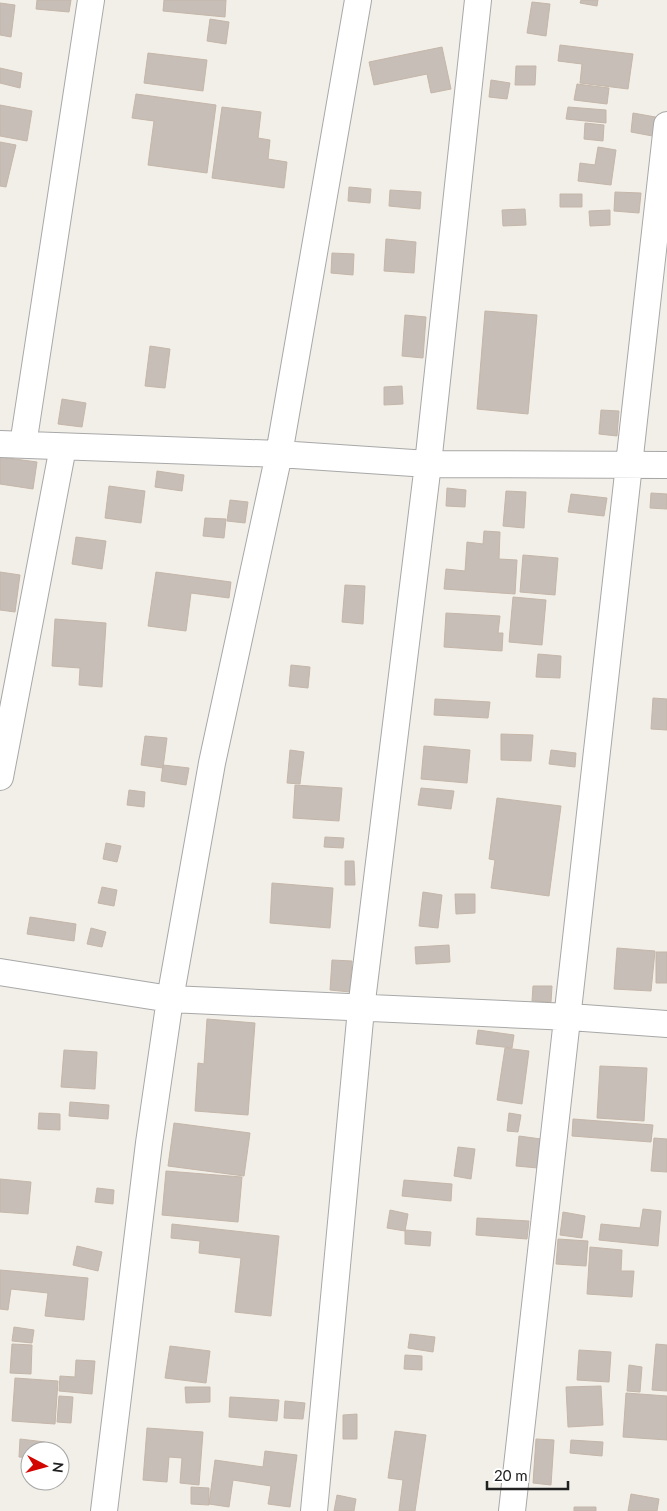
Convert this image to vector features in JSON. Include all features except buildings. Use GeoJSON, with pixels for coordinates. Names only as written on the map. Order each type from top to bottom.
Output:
{"type":"FeatureCollection","features":[{"type":"Feature","properties":{"kind":"street"},"geometry":{"type":"LineString","coordinates":[[91,0],[12,445],[279,454],[428,464],[667,466]]}},
{"type":"Feature","properties":{"kind":"street"},"geometry":{"type":"LineString","coordinates":[[104,1511],[149,1143],[170,999],[212,763],[279,454],[358,0]]}},
{"type":"Feature","properties":{"kind":"street"},"geometry":{"type":"LineString","coordinates":[[314,1511],[361,1009],[428,464],[478,0]]}},
{"type":"Feature","properties":{"kind":"street"},"geometry":{"type":"LineString","coordinates":[[512,1511],[632,465],[667,125]]}},
{"type":"Feature","properties":{"kind":"street"},"geometry":{"type":"LineString","coordinates":[[0,777],[63,447]]}},
{"type":"Feature","properties":{"kind":"street"},"geometry":{"type":"LineString","coordinates":[[0,972],[170,999],[570,1017],[667,1024]]}}]}
